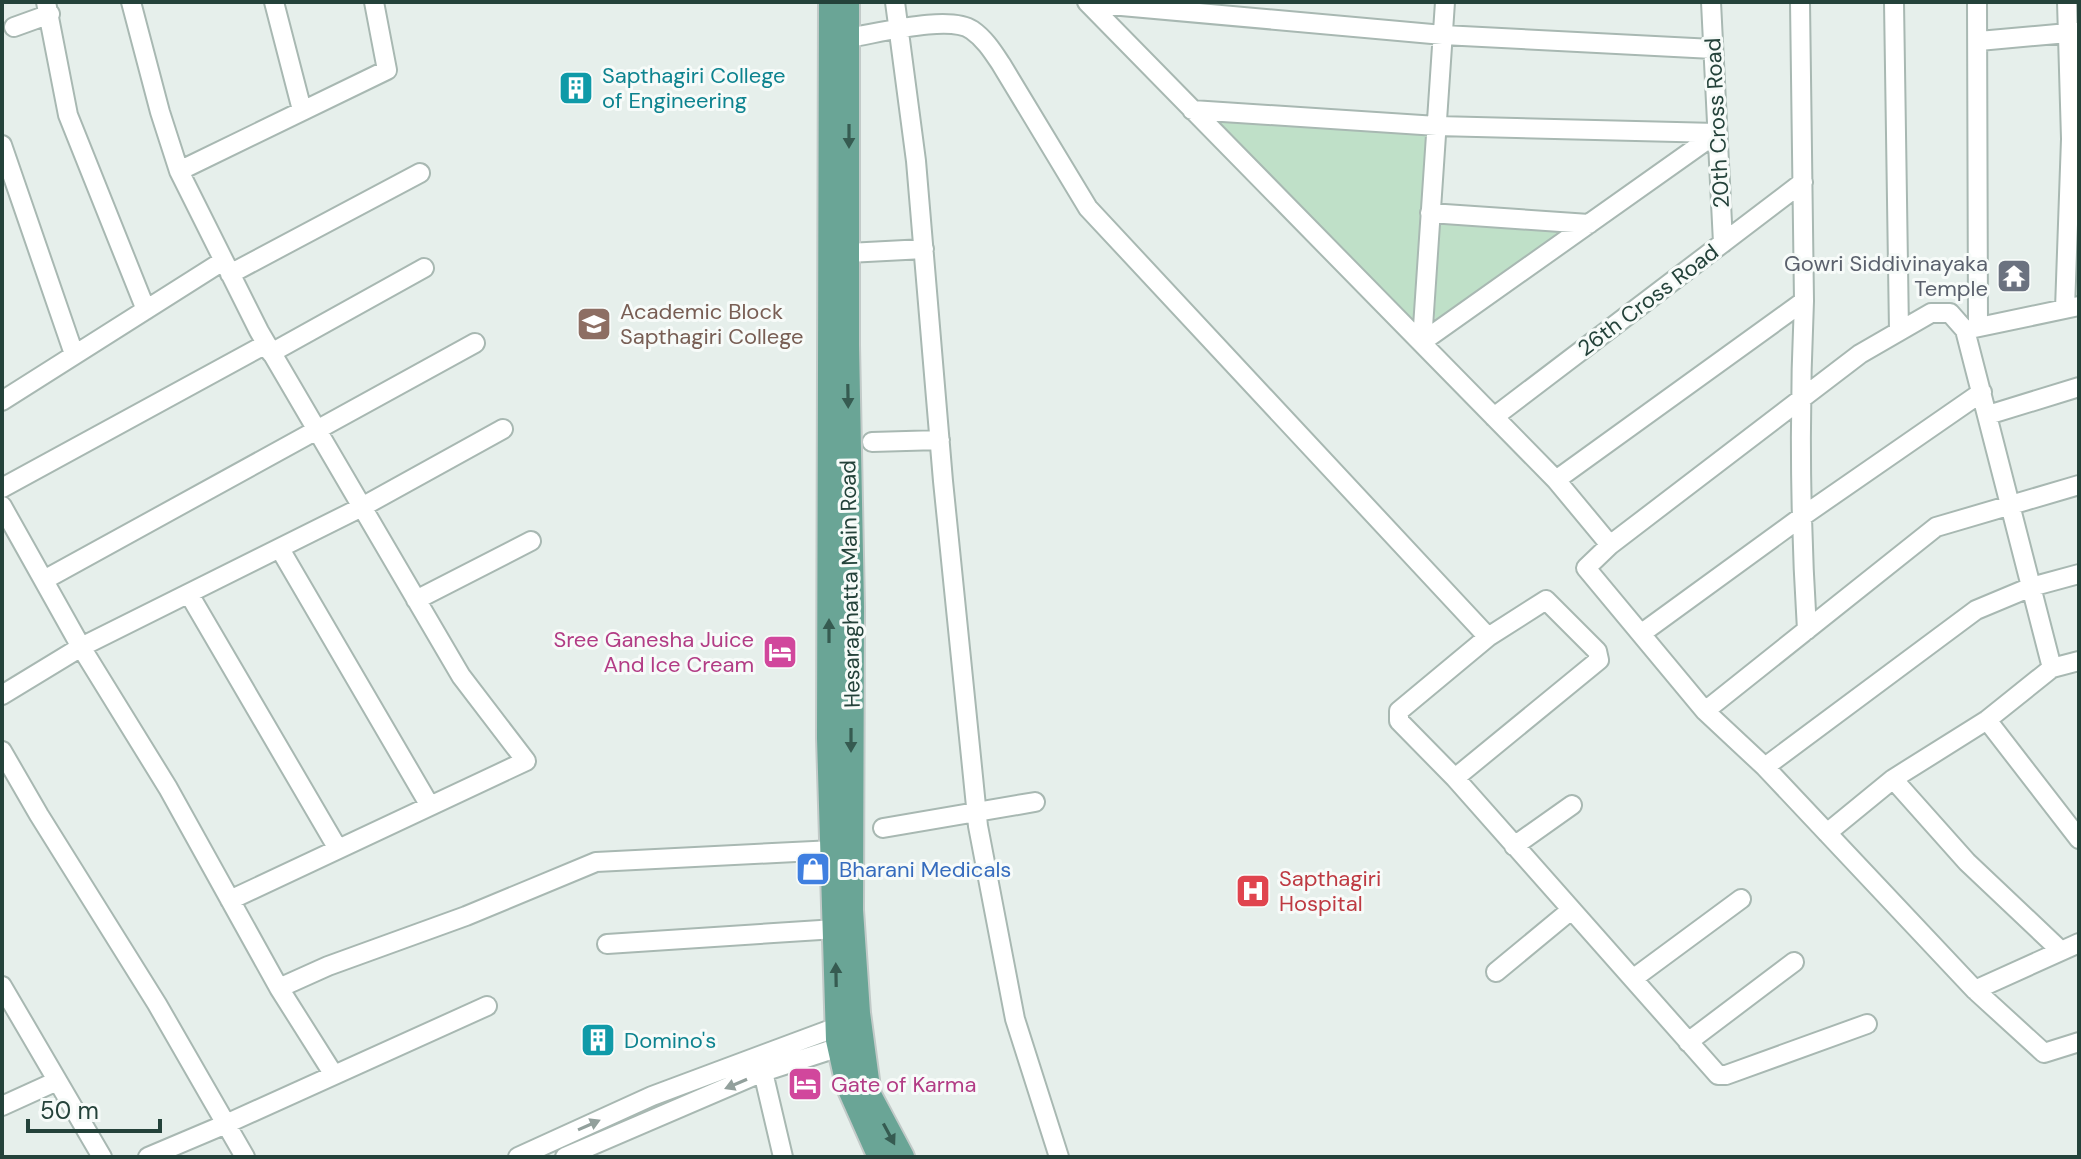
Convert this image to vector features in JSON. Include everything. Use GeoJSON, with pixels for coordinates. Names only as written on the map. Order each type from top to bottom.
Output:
{"type":"FeatureCollection","features":[{"type":"Feature","properties":{"kind":"main road","name":"Hesaraghatta Main Road"},"geometry":{"type":"LineString","coordinates":[[831,2],[829,722],[836,929],[850,1034],[869,1095],[902,1157]]}},
{"type":"Feature","properties":{"kind":"main road","name":"Hesaraghatta Main Road"},"geometry":{"type":"LineString","coordinates":[[847,2],[852,607],[848,1085],[880,1157]]}},
{"type":"Feature","properties":{"kind":"street"},"geometry":{"type":"LineString","coordinates":[[131,2],[179,171],[269,348],[461,676],[526,761],[230,900]]}},
{"type":"Feature","properties":{"kind":"street"},"geometry":{"type":"LineString","coordinates":[[274,2],[302,110]]}},
{"type":"Feature","properties":{"kind":"street"},"geometry":{"type":"LineString","coordinates":[[179,171],[387,70],[374,2]]}},
{"type":"Feature","properties":{"kind":"street"},"geometry":{"type":"LineString","coordinates":[[895,2],[916,161],[977,813],[1015,1019],[1059,1157]]}},
{"type":"Feature","properties":{"kind":"street"},"geometry":{"type":"LineString","coordinates":[[1087,2],[1443,35],[1713,49]]}},
{"type":"Feature","properties":{"kind":"street"},"geometry":{"type":"LineString","coordinates":[[1087,2],[1556,480],[1610,545]]}},
{"type":"Feature","properties":{"kind":"street"},"geometry":{"type":"LineString","coordinates":[[1422,342],[1445,2]]}},
{"type":"Feature","properties":{"kind":"street","name":"20th Cross Road"},"geometry":{"type":"LineString","coordinates":[[1711,2],[1723,243]]}},
{"type":"Feature","properties":{"kind":"street"},"geometry":{"type":"LineString","coordinates":[[1800,2],[1804,301],[1800,518],[1807,630]]}},
{"type":"Feature","properties":{"kind":"street"},"geometry":{"type":"LineString","coordinates":[[1894,2],[1899,331]]}},
{"type":"Feature","properties":{"kind":"street"},"geometry":{"type":"LineString","coordinates":[[1977,2],[1979,41],[1972,329],[1982,392],[2052,668]]}},
{"type":"Feature","properties":{"kind":"street"},"geometry":{"type":"LineString","coordinates":[[2067,2],[2074,32],[2072,308],[1972,329],[1950,313],[1931,313],[1860,354],[1610,545],[1586,568],[1705,711],[1765,767],[1975,990],[2044,1053],[2079,1042]]}},
{"type":"Feature","properties":{"kind":"street"},"geometry":{"type":"LineString","coordinates":[[14,27],[48,8],[68,115],[146,310]]}},
{"type":"Feature","properties":{"kind":"street"},"geometry":{"type":"LineString","coordinates":[[847,38],[948,23],[971,29],[985,41],[1088,208],[1488,637]]}},
{"type":"Feature","properties":{"kind":"street"},"geometry":{"type":"LineString","coordinates":[[1979,41],[2074,32]]}},
{"type":"Feature","properties":{"kind":"street"},"geometry":{"type":"LineString","coordinates":[[1192,110],[1437,126],[1717,133]]}},
{"type":"Feature","properties":{"kind":"street"},"geometry":{"type":"LineString","coordinates":[[1422,342],[1717,133]]}},
{"type":"Feature","properties":{"kind":"street"},"geometry":{"type":"LineString","coordinates":[[2,145],[74,354]]}},
{"type":"Feature","properties":{"kind":"street"},"geometry":{"type":"LineString","coordinates":[[2,401],[146,310],[420,173]]}},
{"type":"Feature","properties":{"kind":"street","name":"26th Cross Road"},"geometry":{"type":"LineString","coordinates":[[1494,417],[1803,182]]}},
{"type":"Feature","properties":{"kind":"street"},"geometry":{"type":"LineString","coordinates":[[1430,213],[1589,224]]}},
{"type":"Feature","properties":{"kind":"street"},"geometry":{"type":"LineString","coordinates":[[848,253],[924,249]]}},
{"type":"Feature","properties":{"kind":"street"},"geometry":{"type":"LineString","coordinates":[[2,488],[424,268]]}},
{"type":"Feature","properties":{"kind":"street"},"geometry":{"type":"LineString","coordinates":[[1556,480],[1804,301]]}},
{"type":"Feature","properties":{"kind":"street"},"geometry":{"type":"LineString","coordinates":[[44,580],[475,343]]}},
{"type":"Feature","properties":{"kind":"street"},"geometry":{"type":"LineString","coordinates":[[1988,415],[2079,387]]}},
{"type":"Feature","properties":{"kind":"street"},"geometry":{"type":"LineString","coordinates":[[1642,633],[1800,518],[1982,392]]}},
{"type":"Feature","properties":{"kind":"street"},"geometry":{"type":"LineString","coordinates":[[2,695],[81,647],[362,507],[503,429]]}},
{"type":"Feature","properties":{"kind":"street"},"geometry":{"type":"LineString","coordinates":[[872,442],[940,440]]}},
{"type":"Feature","properties":{"kind":"street"},"geometry":{"type":"LineString","coordinates":[[1705,711],[1936,527],[2079,485]]}},
{"type":"Feature","properties":{"kind":"street"},"geometry":{"type":"LineString","coordinates":[[2,506],[81,647],[168,788],[279,988],[334,1075]]}},
{"type":"Feature","properties":{"kind":"street"},"geometry":{"type":"LineString","coordinates":[[416,600],[531,541]]}},
{"type":"Feature","properties":{"kind":"street"},"geometry":{"type":"LineString","coordinates":[[280,549],[430,806]]}},
{"type":"Feature","properties":{"kind":"street"},"geometry":{"type":"LineString","coordinates":[[1765,767],[1976,610],[2031,587],[2079,574]]}},
{"type":"Feature","properties":{"kind":"street"},"geometry":{"type":"LineString","coordinates":[[189,594],[338,849]]}},
{"type":"Feature","properties":{"kind":"street"},"geometry":{"type":"LineString","coordinates":[[1455,778],[1599,660],[1597,651],[1546,600],[1488,637],[1397,715],[1399,721],[1455,778],[1714,1072],[1722,1075],[1867,1024]]}},
{"type":"Feature","properties":{"kind":"street"},"geometry":{"type":"LineString","coordinates":[[1827,833],[1893,779],[1987,720],[2052,668],[2079,661]]}},
{"type":"Feature","properties":{"kind":"street"},"geometry":{"type":"LineString","coordinates":[[1987,720],[2079,839]]}},
{"type":"Feature","properties":{"kind":"street"},"geometry":{"type":"LineString","coordinates":[[2,751],[157,1004],[245,1157]]}},
{"type":"Feature","properties":{"kind":"street"},"geometry":{"type":"LineString","coordinates":[[1893,779],[1967,862],[2060,950]]}},
{"type":"Feature","properties":{"kind":"street"},"geometry":{"type":"LineString","coordinates":[[883,828],[1035,802]]}},
{"type":"Feature","properties":{"kind":"street"},"geometry":{"type":"LineString","coordinates":[[1514,846],[1572,805]]}},
{"type":"Feature","properties":{"kind":"street"},"geometry":{"type":"LineString","coordinates":[[279,988],[596,862],[834,850]]}},
{"type":"Feature","properties":{"kind":"street"},"geometry":{"type":"LineString","coordinates":[[1634,978],[1741,899]]}},
{"type":"Feature","properties":{"kind":"street"},"geometry":{"type":"LineString","coordinates":[[1496,972],[1571,910]]}},
{"type":"Feature","properties":{"kind":"street"},"geometry":{"type":"LineString","coordinates":[[607,944],[836,929]]}},
{"type":"Feature","properties":{"kind":"street"},"geometry":{"type":"LineString","coordinates":[[1975,990],[2079,943]]}},
{"type":"Feature","properties":{"kind":"street"},"geometry":{"type":"LineString","coordinates":[[1688,1042],[1794,962]]}},
{"type":"Feature","properties":{"kind":"street"},"geometry":{"type":"LineString","coordinates":[[4,995],[102,1157]]}},
{"type":"Feature","properties":{"kind":"street"},"geometry":{"type":"LineString","coordinates":[[148,1157],[487,1006]]}},
{"type":"Feature","properties":{"kind":"street"},"geometry":{"type":"LineString","coordinates":[[565,1157],[850,1034]]}},
{"type":"Feature","properties":{"kind":"street"},"geometry":{"type":"LineString","coordinates":[[518,1157],[652,1096],[850,1034]]}},
{"type":"Feature","properties":{"kind":"street"},"geometry":{"type":"LineString","coordinates":[[763,1072],[783,1157]]}},
{"type":"Feature","properties":{"kind":"street"},"geometry":{"type":"LineString","coordinates":[[2,1106],[57,1081]]}},
{"type":"Feature","properties":{"kind":"green space"},"geometry":{"type":"Polygon","coordinates":[[[1215,118],[1430,135],[1414,323],[1215,118]]]}},
{"type":"Feature","properties":{"kind":"green space"},"geometry":{"type":"Polygon","coordinates":[[[1440,224],[1570,229],[1434,325],[1440,224]]]}},
{"type":"Feature","properties":{"kind":"place","name":"Sapthagiri College of Engineering"},"geometry":{"type":"Point","coordinates":[576,88]}},
{"type":"Feature","properties":{"kind":"place","name":"Gowri Siddivinayaka Temple"},"geometry":{"type":"Point","coordinates":[2014,276]}},
{"type":"Feature","properties":{"kind":"place","name":"Academic Block Sapthagiri College"},"geometry":{"type":"Point","coordinates":[594,324]}},
{"type":"Feature","properties":{"kind":"place","name":"Sree Ganesha Juice And Ice Cream"},"geometry":{"type":"Point","coordinates":[780,652]}},
{"type":"Feature","properties":{"kind":"place","name":"Bharani Medicals"},"geometry":{"type":"Point","coordinates":[813,869]}},
{"type":"Feature","properties":{"kind":"place","name":"Sapthagiri Hospital"},"geometry":{"type":"Point","coordinates":[1253,891]}},
{"type":"Feature","properties":{"kind":"place","name":"Domino's"},"geometry":{"type":"Point","coordinates":[598,1040]}},
{"type":"Feature","properties":{"kind":"place","name":"Gate of Karma"},"geometry":{"type":"Point","coordinates":[805,1084]}}]}
